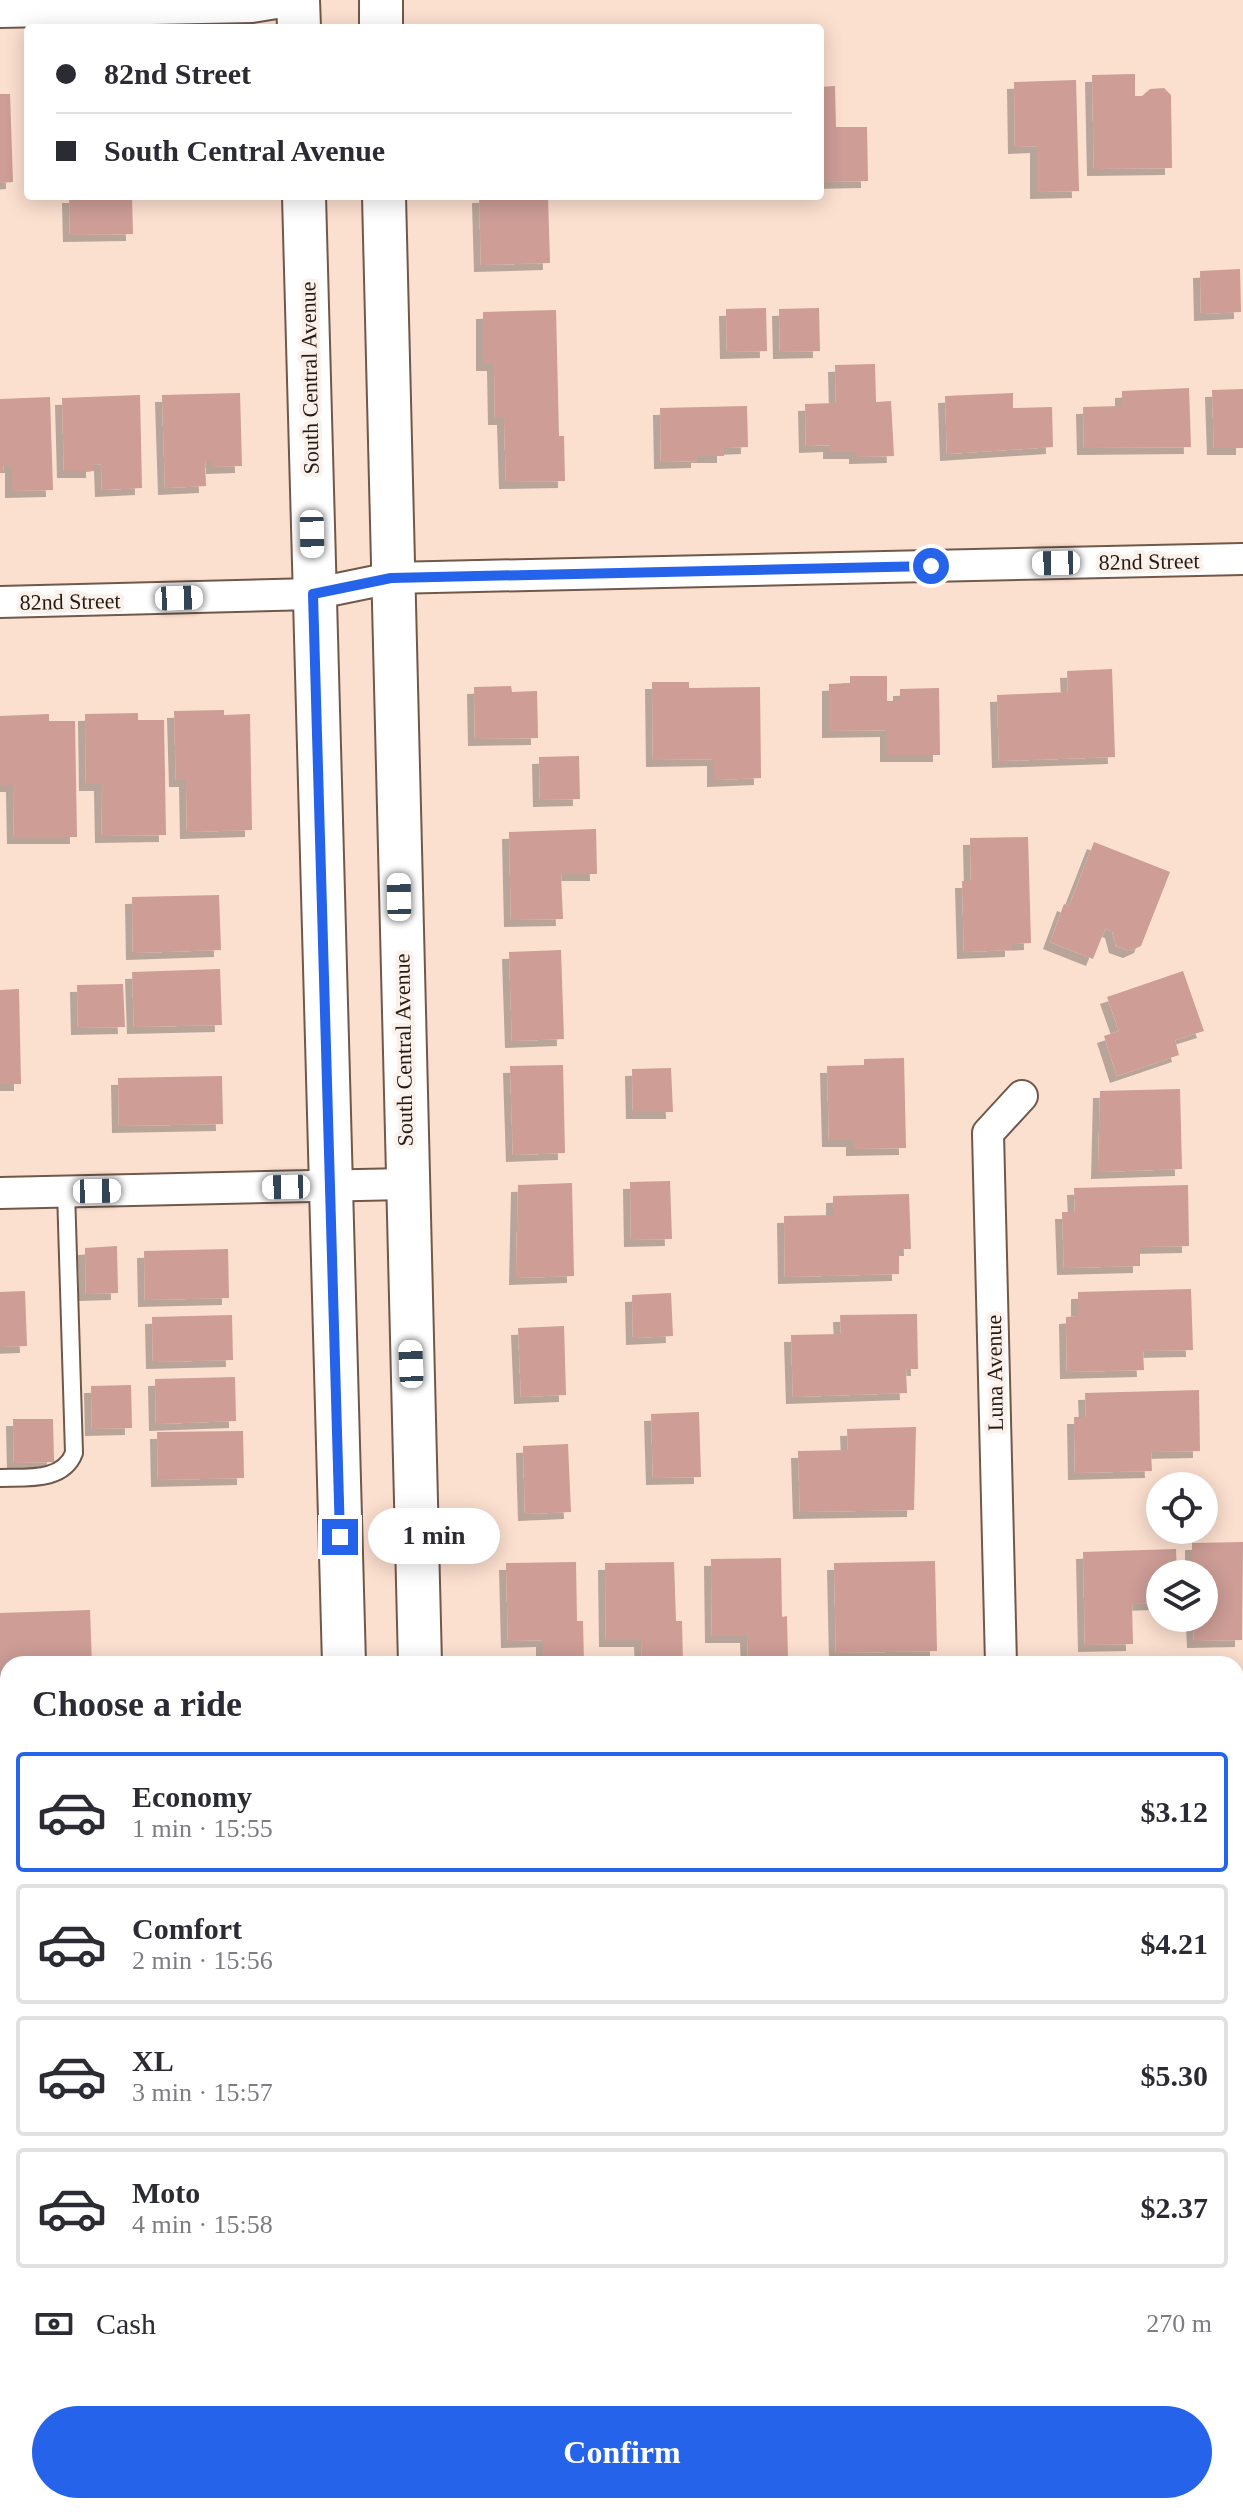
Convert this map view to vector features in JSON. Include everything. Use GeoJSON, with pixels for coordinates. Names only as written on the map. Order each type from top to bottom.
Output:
{"type":"FeatureCollection","features":[{"type":"Feature","properties":{"kind":"street"},"geometry":{"type":"LineString","coordinates":[[0,12],[252,7],[297,0],[299,24]]}},
{"type":"Feature","properties":{"kind":"street"},"geometry":{"type":"LineString","coordinates":[[381,0],[381,24]]}},
{"type":"Feature","properties":{"kind":"street","name":"South Central Avenue"},"geometry":{"type":"LineString","coordinates":[[304,200],[344,1656]]}},
{"type":"Feature","properties":{"kind":"street","name":"South Central Avenue"},"geometry":{"type":"LineString","coordinates":[[384,200],[420,1656]]}},
{"type":"Feature","properties":{"kind":"street","name":"82nd Street"},"geometry":{"type":"LineString","coordinates":[[0,602],[313,594],[391,578],[1243,559]]}},
{"type":"Feature","properties":{"kind":"street","name":"Luna Avenue"},"geometry":{"type":"LineString","coordinates":[[1001,1656],[988,1133],[1022,1096]]}},
{"type":"Feature","properties":{"kind":"street"},"geometry":{"type":"LineString","coordinates":[[0,1193],[406,1184]]}},
{"type":"Feature","properties":{"kind":"lane"},"geometry":{"type":"LineString","coordinates":[[0,1478],[52,1474],[70,1462],[74,1453],[66,1191]]}},
{"type":"Feature","properties":{"kind":"building"},"geometry":{"type":"Polygon","coordinates":[[[1135,74],[1135,96],[1142,96],[1150,89],[1164,88],[1171,95],[1172,168],[1094,169],[1092,75],[1135,74]]]}},
{"type":"Feature","properties":{"kind":"building"},"geometry":{"type":"Polygon","coordinates":[[[1076,80],[1079,191],[1037,192],[1037,146],[1015,147],[1014,82],[1076,80]]]}},
{"type":"Feature","properties":{"kind":"building"},"geometry":{"type":"Polygon","coordinates":[[[835,86],[836,127],[867,127],[868,181],[824,182],[824,87],[835,86]]]}},
{"type":"Feature","properties":{"kind":"building"},"geometry":{"type":"Polygon","coordinates":[[[0,94],[10,94],[13,182],[0,183],[0,94]]]}},
{"type":"Feature","properties":{"kind":"building"},"geometry":{"type":"Polygon","coordinates":[[[69,200],[132,200],[133,234],[70,235],[69,200]]]}},
{"type":"Feature","properties":{"kind":"building"},"geometry":{"type":"Polygon","coordinates":[[[479,200],[548,200],[550,263],[481,265],[479,200]]]}},
{"type":"Feature","properties":{"kind":"building"},"geometry":{"type":"Polygon","coordinates":[[[1240,269],[1241,312],[1201,314],[1200,271],[1240,269]]]}},
{"type":"Feature","properties":{"kind":"building"},"geometry":{"type":"Polygon","coordinates":[[[766,308],[767,351],[727,352],[726,309],[766,308]]]}},
{"type":"Feature","properties":{"kind":"building"},"geometry":{"type":"Polygon","coordinates":[[[819,308],[820,351],[780,352],[779,309],[819,308]]]}},
{"type":"Feature","properties":{"kind":"building"},"geometry":{"type":"Polygon","coordinates":[[[556,310],[559,436],[564,436],[565,481],[506,482],[504,418],[495,418],[494,364],[483,364],[483,312],[556,310]]]}},
{"type":"Feature","properties":{"kind":"building"},"geometry":{"type":"Polygon","coordinates":[[[875,364],[876,402],[891,401],[894,456],[856,457],[856,452],[830,452],[830,445],[806,446],[805,404],[836,403],[835,365],[875,364]]]}},
{"type":"Feature","properties":{"kind":"building"},"geometry":{"type":"Polygon","coordinates":[[[1189,388],[1191,447],[1084,448],[1083,407],[1122,406],[1122,391],[1189,388]]]}},
{"type":"Feature","properties":{"kind":"building"},"geometry":{"type":"Polygon","coordinates":[[[1243,389],[1243,448],[1214,448],[1212,390],[1243,389]]]}},
{"type":"Feature","properties":{"kind":"building"},"geometry":{"type":"Polygon","coordinates":[[[240,393],[242,466],[213,467],[213,461],[205,461],[206,486],[165,488],[162,395],[240,393]]]}},
{"type":"Feature","properties":{"kind":"building"},"geometry":{"type":"Polygon","coordinates":[[[1013,393],[1013,408],[1052,407],[1053,447],[947,454],[945,396],[1013,393]]]}},
{"type":"Feature","properties":{"kind":"building"},"geometry":{"type":"Polygon","coordinates":[[[140,395],[142,488],[102,490],[101,464],[93,465],[93,471],[64,471],[62,398],[140,395]]]}},
{"type":"Feature","properties":{"kind":"building"},"geometry":{"type":"Polygon","coordinates":[[[50,397],[53,490],[12,491],[12,466],[3,466],[4,473],[0,473],[0,399],[50,397]]]}},
{"type":"Feature","properties":{"kind":"building"},"geometry":{"type":"Polygon","coordinates":[[[747,406],[748,447],[724,448],[724,456],[698,456],[698,461],[661,462],[660,408],[747,406]]]}},
{"type":"Feature","properties":{"kind":"building"},"geometry":{"type":"Polygon","coordinates":[[[1112,669],[1115,757],[999,761],[997,695],[1068,692],[1067,671],[1112,669]]]}},
{"type":"Feature","properties":{"kind":"building"},"geometry":{"type":"Polygon","coordinates":[[[850,676],[887,676],[887,701],[900,701],[900,689],[939,688],[940,755],[887,755],[887,730],[829,731],[829,684],[850,683],[850,676]]]}},
{"type":"Feature","properties":{"kind":"building"},"geometry":{"type":"Polygon","coordinates":[[[652,682],[689,682],[689,688],[760,687],[761,778],[714,780],[714,759],[653,760],[652,682]]]}},
{"type":"Feature","properties":{"kind":"building"},"geometry":{"type":"Polygon","coordinates":[[[511,686],[512,692],[537,691],[538,738],[475,739],[474,687],[511,686]]]}},
{"type":"Feature","properties":{"kind":"building"},"geometry":{"type":"Polygon","coordinates":[[[224,710],[224,715],[250,714],[252,830],[187,832],[186,780],[176,780],[174,711],[224,710]]]}},
{"type":"Feature","properties":{"kind":"building"},"geometry":{"type":"Polygon","coordinates":[[[138,713],[138,720],[164,720],[166,835],[102,836],[101,784],[86,784],[85,714],[138,713]]]}},
{"type":"Feature","properties":{"kind":"building"},"geometry":{"type":"Polygon","coordinates":[[[49,714],[49,721],[75,721],[77,837],[14,837],[13,785],[0,785],[0,716],[49,714]]]}},
{"type":"Feature","properties":{"kind":"building"},"geometry":{"type":"Polygon","coordinates":[[[579,756],[580,799],[540,800],[539,757],[579,756]]]}},
{"type":"Feature","properties":{"kind":"building"},"geometry":{"type":"Polygon","coordinates":[[[596,829],[597,874],[561,874],[563,919],[511,920],[509,832],[596,829]]]}},
{"type":"Feature","properties":{"kind":"building"},"geometry":{"type":"Polygon","coordinates":[[[1028,837],[1031,943],[1012,944],[1012,950],[964,952],[962,881],[971,881],[970,838],[1028,837]]]}},
{"type":"Feature","properties":{"kind":"building"},"geometry":{"type":"Polygon","coordinates":[[[1094,842],[1170,872],[1141,946],[1130,951],[1116,946],[1112,931],[1105,929],[1093,959],[1050,942],[1064,904],[1069,906],[1094,842]]]}},
{"type":"Feature","properties":{"kind":"building"},"geometry":{"type":"Polygon","coordinates":[[[219,895],[221,950],[133,953],[132,897],[219,895]]]}},
{"type":"Feature","properties":{"kind":"building"},"geometry":{"type":"Polygon","coordinates":[[[561,950],[564,1039],[512,1041],[509,952],[561,950]]]}},
{"type":"Feature","properties":{"kind":"building"},"geometry":{"type":"Polygon","coordinates":[[[220,969],[222,1025],[134,1027],[132,972],[220,969]]]}},
{"type":"Feature","properties":{"kind":"building"},"geometry":{"type":"Polygon","coordinates":[[[1183,971],[1204,1031],[1175,1040],[1179,1055],[1117,1076],[1104,1036],[1119,1031],[1107,997],[1183,971]]]}},
{"type":"Feature","properties":{"kind":"building"},"geometry":{"type":"Polygon","coordinates":[[[123,984],[125,1027],[78,1028],[77,985],[123,984]]]}},
{"type":"Feature","properties":{"kind":"building"},"geometry":{"type":"Polygon","coordinates":[[[19,989],[21,1084],[0,1084],[0,990],[19,989]]]}},
{"type":"Feature","properties":{"kind":"building"},"geometry":{"type":"Polygon","coordinates":[[[904,1058],[906,1148],[853,1149],[853,1140],[829,1140],[827,1066],[864,1065],[864,1059],[904,1058]]]}},
{"type":"Feature","properties":{"kind":"building"},"geometry":{"type":"Polygon","coordinates":[[[563,1065],[565,1153],[513,1155],[510,1066],[563,1065]]]}},
{"type":"Feature","properties":{"kind":"building"},"geometry":{"type":"Polygon","coordinates":[[[671,1068],[673,1112],[633,1112],[632,1069],[671,1068]]]}},
{"type":"Feature","properties":{"kind":"building"},"geometry":{"type":"Polygon","coordinates":[[[222,1076],[223,1124],[119,1126],[118,1078],[222,1076]]]}},
{"type":"Feature","properties":{"kind":"building"},"geometry":{"type":"Polygon","coordinates":[[[1180,1089],[1182,1169],[1098,1172],[1100,1091],[1180,1089]]]}},
{"type":"Feature","properties":{"kind":"building"},"geometry":{"type":"Polygon","coordinates":[[[670,1181],[672,1239],[631,1240],[630,1182],[670,1181]]]}},
{"type":"Feature","properties":{"kind":"building"},"geometry":{"type":"Polygon","coordinates":[[[572,1183],[574,1276],[516,1278],[518,1185],[572,1183]]]}},
{"type":"Feature","properties":{"kind":"building"},"geometry":{"type":"Polygon","coordinates":[[[1188,1185],[1189,1246],[1140,1247],[1140,1266],[1064,1268],[1062,1212],[1075,1212],[1074,1188],[1188,1185]]]}},
{"type":"Feature","properties":{"kind":"building"},"geometry":{"type":"Polygon","coordinates":[[[909,1194],[911,1249],[899,1249],[899,1274],[785,1277],[784,1216],[833,1215],[833,1196],[909,1194]]]}},
{"type":"Feature","properties":{"kind":"building"},"geometry":{"type":"Polygon","coordinates":[[[117,1246],[118,1293],[86,1294],[85,1248],[117,1246]]]}},
{"type":"Feature","properties":{"kind":"building"},"geometry":{"type":"Polygon","coordinates":[[[228,1249],[229,1298],[145,1300],[144,1251],[228,1249]]]}},
{"type":"Feature","properties":{"kind":"building"},"geometry":{"type":"Polygon","coordinates":[[[1191,1289],[1193,1350],[1143,1351],[1144,1370],[1067,1372],[1066,1317],[1078,1316],[1078,1292],[1191,1289]]]}},
{"type":"Feature","properties":{"kind":"building"},"geometry":{"type":"Polygon","coordinates":[[[25,1291],[27,1346],[0,1347],[0,1292],[25,1291]]]}},
{"type":"Feature","properties":{"kind":"building"},"geometry":{"type":"Polygon","coordinates":[[[671,1293],[673,1336],[633,1338],[632,1295],[671,1293]]]}},
{"type":"Feature","properties":{"kind":"building"},"geometry":{"type":"Polygon","coordinates":[[[917,1314],[918,1369],[906,1369],[907,1393],[793,1397],[791,1335],[841,1334],[840,1315],[917,1314]]]}},
{"type":"Feature","properties":{"kind":"building"},"geometry":{"type":"Polygon","coordinates":[[[232,1315],[233,1360],[153,1362],[152,1317],[232,1315]]]}},
{"type":"Feature","properties":{"kind":"building"},"geometry":{"type":"Polygon","coordinates":[[[564,1326],[566,1395],[521,1397],[518,1328],[564,1326]]]}},
{"type":"Feature","properties":{"kind":"building"},"geometry":{"type":"Polygon","coordinates":[[[235,1377],[236,1421],[156,1424],[155,1379],[235,1377]]]}},
{"type":"Feature","properties":{"kind":"building"},"geometry":{"type":"Polygon","coordinates":[[[131,1385],[132,1428],[92,1429],[91,1386],[131,1385]]]}},
{"type":"Feature","properties":{"kind":"building"},"geometry":{"type":"Polygon","coordinates":[[[1199,1390],[1200,1451],[1151,1452],[1152,1471],[1075,1473],[1074,1417],[1086,1417],[1085,1393],[1199,1390]]]}},
{"type":"Feature","properties":{"kind":"building"},"geometry":{"type":"Polygon","coordinates":[[[699,1412],[701,1477],[653,1478],[651,1414],[699,1412]]]}},
{"type":"Feature","properties":{"kind":"building"},"geometry":{"type":"Polygon","coordinates":[[[13,1419],[53,1419],[54,1462],[14,1463],[13,1419]]]}},
{"type":"Feature","properties":{"kind":"building"},"geometry":{"type":"Polygon","coordinates":[[[916,1427],[914,1510],[800,1512],[798,1451],[848,1450],[847,1429],[916,1427]]]}},
{"type":"Feature","properties":{"kind":"building"},"geometry":{"type":"Polygon","coordinates":[[[243,1431],[244,1478],[158,1480],[157,1432],[243,1431]]]}},
{"type":"Feature","properties":{"kind":"building"},"geometry":{"type":"Polygon","coordinates":[[[568,1444],[571,1512],[525,1514],[523,1446],[568,1444]]]}},
{"type":"Feature","properties":{"kind":"building"},"geometry":{"type":"Polygon","coordinates":[[[1243,1542],[1242,1640],[1194,1641],[1194,1632],[1218,1632],[1218,1560],[1192,1560],[1192,1544],[1243,1542]]]}},
{"type":"Feature","properties":{"kind":"building"},"geometry":{"type":"Polygon","coordinates":[[[1176,1549],[1176,1560],[1146,1560],[1146,1604],[1132,1604],[1133,1644],[1085,1645],[1083,1552],[1176,1549]]]}},
{"type":"Feature","properties":{"kind":"building"},"geometry":{"type":"Polygon","coordinates":[[[781,1558],[782,1617],[787,1616],[788,1656],[748,1656],[747,1636],[712,1636],[711,1559],[781,1558]]]}},
{"type":"Feature","properties":{"kind":"building"},"geometry":{"type":"Polygon","coordinates":[[[935,1561],[937,1651],[836,1653],[834,1563],[935,1561]]]}},
{"type":"Feature","properties":{"kind":"building"},"geometry":{"type":"Polygon","coordinates":[[[576,1562],[577,1621],[583,1621],[584,1656],[543,1656],[543,1640],[508,1641],[506,1563],[576,1562]]]}},
{"type":"Feature","properties":{"kind":"building"},"geometry":{"type":"Polygon","coordinates":[[[674,1562],[676,1621],[682,1621],[683,1656],[642,1656],[641,1640],[606,1640],[605,1563],[674,1562]]]}},
{"type":"Feature","properties":{"kind":"building"},"geometry":{"type":"Polygon","coordinates":[[[90,1610],[92,1656],[0,1656],[0,1613],[90,1610]]]}},
{"type":"Feature","properties":{"kind":"route"},"geometry":{"type":"LineString","coordinates":[[340,1537],[313,594],[391,578],[931,566]]}}]}
